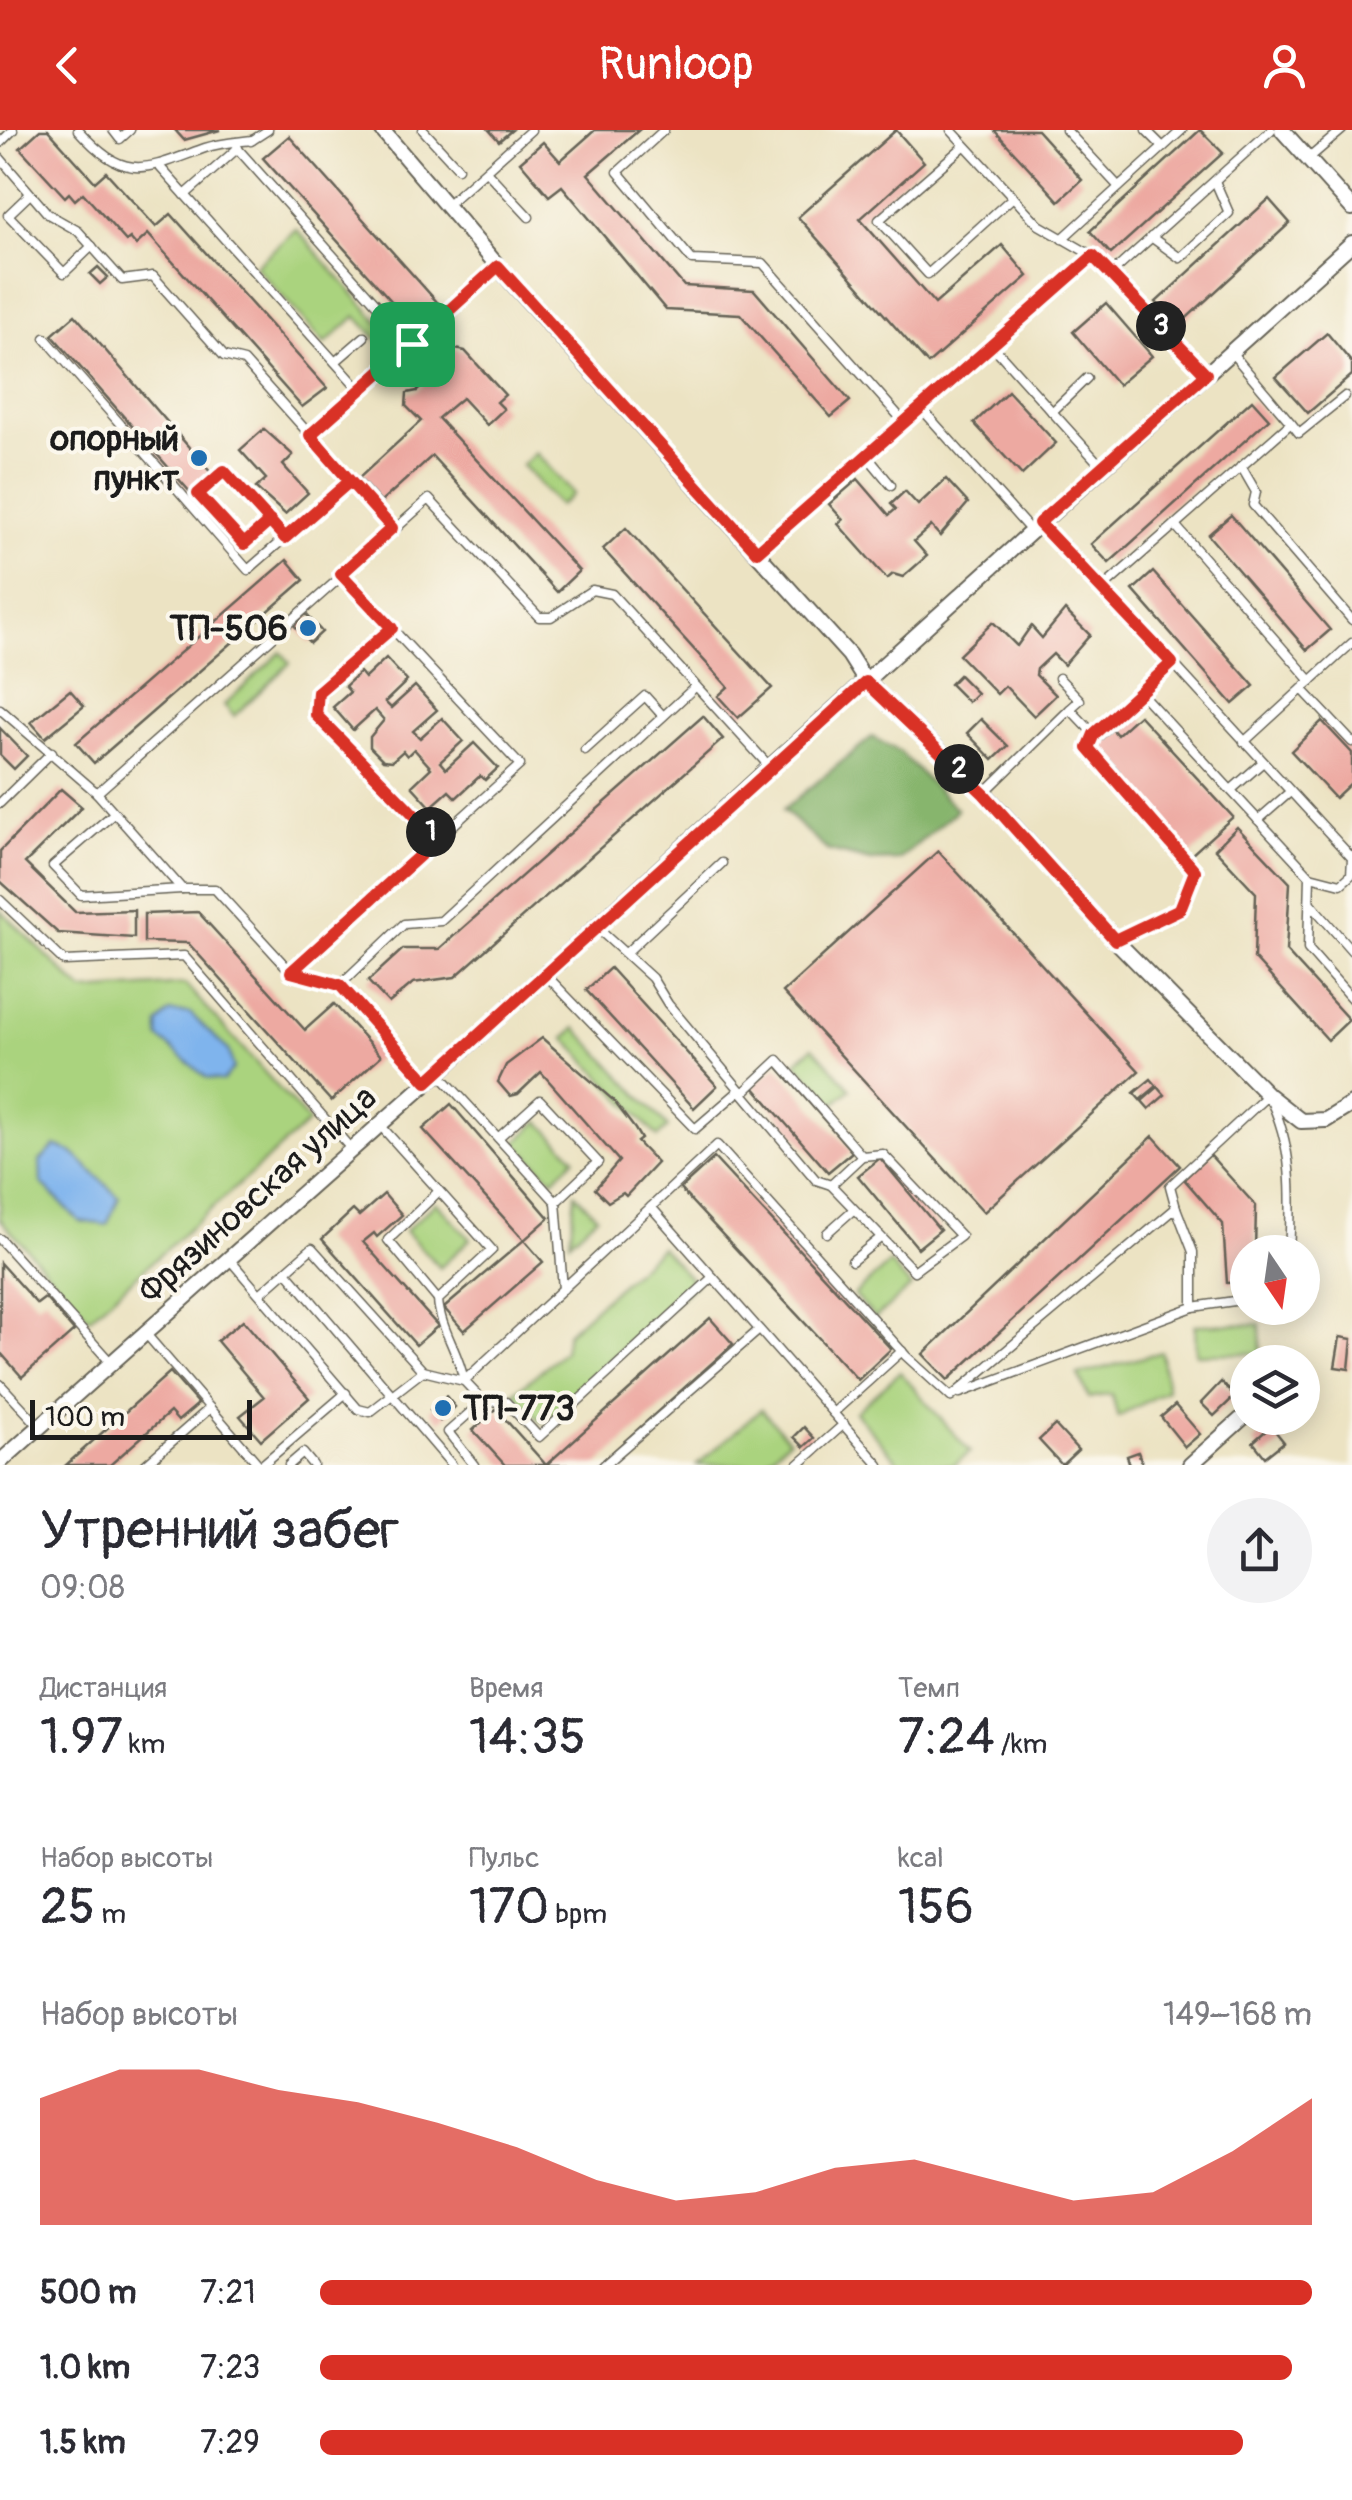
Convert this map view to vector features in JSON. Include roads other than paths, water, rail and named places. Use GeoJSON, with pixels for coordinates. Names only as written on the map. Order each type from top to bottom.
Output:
{"type":"FeatureCollection","features":[{"type":"Feature","properties":{"kind":"street"},"geometry":{"type":"LineString","coordinates":[[382,130],[498,266],[849,655],[866,682],[984,794],[1115,940],[1268,1095],[1301,1121],[1326,1120],[1352,1104]]}},
{"type":"Feature","properties":{"kind":"street"},"geometry":{"type":"LineString","coordinates":[[1282,130],[1352,208]]}},
{"type":"Feature","properties":{"kind":"street","name":"Фрязиновская улица"},"geometry":{"type":"LineString","coordinates":[[0,1462],[380,1126],[770,767],[1352,243]]}},
{"type":"Feature","properties":{"kind":"street"},"geometry":{"type":"LineString","coordinates":[[1190,1465],[1230,1430]]}},
{"type":"Feature","properties":{"kind":"lane"},"geometry":{"type":"LineString","coordinates":[[0,143],[13,130]]}},
{"type":"Feature","properties":{"kind":"lane"},"geometry":{"type":"LineString","coordinates":[[78,130],[116,165],[160,166],[209,146],[252,140]]}},
{"type":"Feature","properties":{"kind":"lane"},"geometry":{"type":"LineString","coordinates":[[113,130],[120,138],[130,130]]}},
{"type":"Feature","properties":{"kind":"lane"},"geometry":{"type":"LineString","coordinates":[[185,195],[237,148],[268,130]]}},
{"type":"Feature","properties":{"kind":"lane"},"geometry":{"type":"LineString","coordinates":[[423,130],[458,168]]}},
{"type":"Feature","properties":{"kind":"lane"},"geometry":{"type":"LineString","coordinates":[[448,204],[531,130]]}},
{"type":"Feature","properties":{"kind":"lane"},"geometry":{"type":"LineString","coordinates":[[664,130],[618,172],[692,260],[763,263],[904,423]]}},
{"type":"Feature","properties":{"kind":"lane"},"geometry":{"type":"LineString","coordinates":[[951,130],[1038,225],[1113,272],[1206,374]]}},
{"type":"Feature","properties":{"kind":"lane"},"geometry":{"type":"LineString","coordinates":[[1066,130],[1120,187]]}},
{"type":"Feature","properties":{"kind":"lane"},"geometry":{"type":"LineString","coordinates":[[1146,130],[1163,148]]}},
{"type":"Feature","properties":{"kind":"lane"},"geometry":{"type":"LineString","coordinates":[[1062,240],[1182,130]]}},
{"type":"Feature","properties":{"kind":"lane"},"geometry":{"type":"LineString","coordinates":[[1113,272],[1271,130]]}},
{"type":"Feature","properties":{"kind":"lane"},"geometry":{"type":"LineString","coordinates":[[1308,159],[1342,130]]}},
{"type":"Feature","properties":{"kind":"lane"},"geometry":{"type":"LineString","coordinates":[[964,146],[879,220],[928,274],[1013,197]]}},
{"type":"Feature","properties":{"kind":"lane"},"geometry":{"type":"LineString","coordinates":[[237,148],[412,344]]}},
{"type":"Feature","properties":{"kind":"lane"},"geometry":{"type":"LineString","coordinates":[[0,158],[48,214],[78,231],[122,280],[153,276],[224,356],[244,361],[392,528]]}},
{"type":"Feature","properties":{"kind":"lane"},"geometry":{"type":"LineString","coordinates":[[160,166],[360,390]]}},
{"type":"Feature","properties":{"kind":"lane"},"geometry":{"type":"LineString","coordinates":[[486,171],[529,217]]}},
{"type":"Feature","properties":{"kind":"lane"},"geometry":{"type":"LineString","coordinates":[[1151,238],[1180,258],[1229,214],[1215,181]]}},
{"type":"Feature","properties":{"kind":"lane"},"geometry":{"type":"LineString","coordinates":[[30,194],[8,215],[64,273],[92,246]]}},
{"type":"Feature","properties":{"kind":"lane"},"geometry":{"type":"LineString","coordinates":[[757,552],[1093,256]]}},
{"type":"Feature","properties":{"kind":"lane"},"geometry":{"type":"LineString","coordinates":[[310,435],[498,266]]}},
{"type":"Feature","properties":{"kind":"lane"},"geometry":{"type":"LineString","coordinates":[[335,362],[364,337]]}},
{"type":"Feature","properties":{"kind":"lane"},"geometry":{"type":"LineString","coordinates":[[45,338],[248,570],[350,481]]}},
{"type":"Feature","properties":{"kind":"lane"},"geometry":{"type":"LineString","coordinates":[[992,346],[1102,467]]}},
{"type":"Feature","properties":{"kind":"lane"},"geometry":{"type":"LineString","coordinates":[[1230,352],[1300,433],[1346,396]]}},
{"type":"Feature","properties":{"kind":"lane"},"geometry":{"type":"LineString","coordinates":[[1052,412],[1087,378]]}},
{"type":"Feature","properties":{"kind":"lane"},"geometry":{"type":"LineString","coordinates":[[921,408],[1035,527],[1104,587],[1352,858],[1352,886]]}},
{"type":"Feature","properties":{"kind":"lane"},"geometry":{"type":"LineString","coordinates":[[1104,587],[1292,423]]}},
{"type":"Feature","properties":{"kind":"lane"},"geometry":{"type":"LineString","coordinates":[[867,456],[892,485]]}},
{"type":"Feature","properties":{"kind":"lane"},"geometry":{"type":"LineString","coordinates":[[1241,466],[1256,492],[1253,505],[1352,620]]}},
{"type":"Feature","properties":{"kind":"lane"},"geometry":{"type":"LineString","coordinates":[[270,521],[244,544],[198,494],[224,471],[270,521],[285,538]]}},
{"type":"Feature","properties":{"kind":"lane"},"geometry":{"type":"LineString","coordinates":[[97,794],[422,502],[434,502],[545,618],[582,594],[603,590],[612,594],[770,767]]}},
{"type":"Feature","properties":{"kind":"lane"},"geometry":{"type":"LineString","coordinates":[[1175,525],[1311,681]]}},
{"type":"Feature","properties":{"kind":"lane"},"geometry":{"type":"LineString","coordinates":[[291,972],[520,766],[341,574]]}},
{"type":"Feature","properties":{"kind":"lane"},"geometry":{"type":"LineString","coordinates":[[392,628],[318,692],[316,715],[438,839]]}},
{"type":"Feature","properties":{"kind":"lane"},"geometry":{"type":"LineString","coordinates":[[1244,742],[1352,643]]}},
{"type":"Feature","properties":{"kind":"lane"},"geometry":{"type":"LineString","coordinates":[[1115,940],[1180,909],[1195,871],[1088,748],[1094,734],[1172,663]]}},
{"type":"Feature","properties":{"kind":"lane"},"geometry":{"type":"LineString","coordinates":[[984,794],[1080,700],[1059,678]]}},
{"type":"Feature","properties":{"kind":"lane"},"geometry":{"type":"LineString","coordinates":[[340,985],[404,924],[441,921],[694,687]]}},
{"type":"Feature","properties":{"kind":"lane"},"geometry":{"type":"LineString","coordinates":[[1302,689],[1352,742]]}},
{"type":"Feature","properties":{"kind":"lane"},"geometry":{"type":"LineString","coordinates":[[1139,691],[1310,876],[1341,884],[1351,874]]}},
{"type":"Feature","properties":{"kind":"lane"},"geometry":{"type":"LineString","coordinates":[[584,750],[645,696],[663,716]]}},
{"type":"Feature","properties":{"kind":"lane"},"geometry":{"type":"LineString","coordinates":[[0,708],[97,794],[182,889]]}},
{"type":"Feature","properties":{"kind":"lane"},"geometry":{"type":"LineString","coordinates":[[1070,710],[1094,734]]}},
{"type":"Feature","properties":{"kind":"lane"},"geometry":{"type":"LineString","coordinates":[[0,803],[52,752]]}},
{"type":"Feature","properties":{"kind":"lane"},"geometry":{"type":"LineString","coordinates":[[1231,790],[1263,762]]}},
{"type":"Feature","properties":{"kind":"lane"},"geometry":{"type":"LineString","coordinates":[[1258,820],[1290,792]]}},
{"type":"Feature","properties":{"kind":"lane"},"geometry":{"type":"LineString","coordinates":[[112,815],[53,866],[80,896],[214,889],[291,972],[340,985],[498,1138],[556,1202],[563,1289]]}},
{"type":"Feature","properties":{"kind":"lane"},"geometry":{"type":"LineString","coordinates":[[627,952],[722,863]]}},
{"type":"Feature","properties":{"kind":"lane"},"geometry":{"type":"LineString","coordinates":[[1310,876],[1308,949],[1352,1000]]}},
{"type":"Feature","properties":{"kind":"lane"},"geometry":{"type":"LineString","coordinates":[[0,900],[64,961],[184,956],[352,1150]]}},
{"type":"Feature","properties":{"kind":"lane"},"geometry":{"type":"LineString","coordinates":[[1310,903],[1352,950]]}},
{"type":"Feature","properties":{"kind":"lane"},"geometry":{"type":"LineString","coordinates":[[596,927],[612,944],[627,952],[816,1180],[831,1185],[914,1271],[961,1236],[883,1154],[862,1156],[831,1185]]}},
{"type":"Feature","properties":{"kind":"lane"},"geometry":{"type":"LineString","coordinates":[[545,974],[694,1129],[778,1060],[862,1156]]}},
{"type":"Feature","properties":{"kind":"lane"},"geometry":{"type":"LineString","coordinates":[[1193,1308],[1194,1252],[1170,1186],[1268,1095],[1281,1120],[1293,1190],[1290,1235]]}},
{"type":"Feature","properties":{"kind":"lane"},"geometry":{"type":"LineString","coordinates":[[498,1138],[540,1100],[598,1162],[556,1202]]}},
{"type":"Feature","properties":{"kind":"lane"},"geometry":{"type":"LineString","coordinates":[[380,1126],[492,1250],[438,1300]]}},
{"type":"Feature","properties":{"kind":"lane"},"geometry":{"type":"LineString","coordinates":[[464,1380],[716,1145],[902,1351],[951,1396]]}},
{"type":"Feature","properties":{"kind":"lane"},"geometry":{"type":"LineString","coordinates":[[438,1192],[388,1240],[438,1300],[439,1314],[460,1358],[464,1380],[482,1401]]}},
{"type":"Feature","properties":{"kind":"lane"},"geometry":{"type":"LineString","coordinates":[[651,1208],[879,1465]]}},
{"type":"Feature","properties":{"kind":"lane"},"geometry":{"type":"LineString","coordinates":[[951,1396],[1176,1208]]}},
{"type":"Feature","properties":{"kind":"lane"},"geometry":{"type":"LineString","coordinates":[[827,1233],[853,1210]]}},
{"type":"Feature","properties":{"kind":"lane"},"geometry":{"type":"LineString","coordinates":[[852,1261],[879,1239]]}},
{"type":"Feature","properties":{"kind":"lane"},"geometry":{"type":"LineString","coordinates":[[0,1240],[112,1364]]}},
{"type":"Feature","properties":{"kind":"lane"},"geometry":{"type":"LineString","coordinates":[[260,1293],[312,1248],[422,1371],[464,1380]]}},
{"type":"Feature","properties":{"kind":"lane"},"geometry":{"type":"LineString","coordinates":[[230,1260],[358,1409],[370,1412],[422,1371]]}},
{"type":"Feature","properties":{"kind":"lane"},"geometry":{"type":"LineString","coordinates":[[286,1271],[452,1465]]}},
{"type":"Feature","properties":{"kind":"lane"},"geometry":{"type":"LineString","coordinates":[[474,1465],[448,1432],[482,1401],[506,1402],[539,1437],[713,1277]]}},
{"type":"Feature","properties":{"kind":"lane"},"geometry":{"type":"LineString","coordinates":[[951,1396],[1193,1308],[1230,1303]]}},
{"type":"Feature","properties":{"kind":"lane"},"geometry":{"type":"LineString","coordinates":[[604,1465],[759,1330]]}},
{"type":"Feature","properties":{"kind":"lane"},"geometry":{"type":"LineString","coordinates":[[146,1334],[260,1465],[346,1393]]}},
{"type":"Feature","properties":{"kind":"lane"},"geometry":{"type":"LineString","coordinates":[[833,1412],[902,1351]]}},
{"type":"Feature","properties":{"kind":"lane"},"geometry":{"type":"LineString","coordinates":[[0,1384],[40,1427]]}},
{"type":"Feature","properties":{"kind":"lane"},"geometry":{"type":"LineString","coordinates":[[146,1465],[210,1408]]}},
{"type":"Feature","properties":{"kind":"lane"},"geometry":{"type":"LineString","coordinates":[[798,1465],[844,1424]]}},
{"type":"Feature","properties":{"kind":"lane"},"geometry":{"type":"LineString","coordinates":[[291,1440],[314,1465]]}},
{"type":"Feature","properties":{"kind":"lane"},"geometry":{"type":"LineString","coordinates":[[289,1465],[303,1453]]}},
{"type":"Feature","properties":{"kind":"water"},"geometry":{"type":"Polygon","coordinates":[[[170,1012],[190,1013],[228,1050],[234,1068],[223,1081],[207,1078],[159,1038],[158,1024],[170,1012]]]}},
{"type":"Feature","properties":{"kind":"water"},"geometry":{"type":"Polygon","coordinates":[[[55,1146],[72,1152],[119,1197],[107,1225],[79,1221],[41,1183],[40,1161],[55,1146]]]}},
{"type":"Feature","properties":{"kind":"place","name":"опорный пункт"},"geometry":{"type":"Point","coordinates":[199,458]}},
{"type":"Feature","properties":{"kind":"place","name":"ТП-506"},"geometry":{"type":"Point","coordinates":[308,628]}},
{"type":"Feature","properties":{"kind":"place","name":"ТП-773"},"geometry":{"type":"Point","coordinates":[443,1408]}}]}
